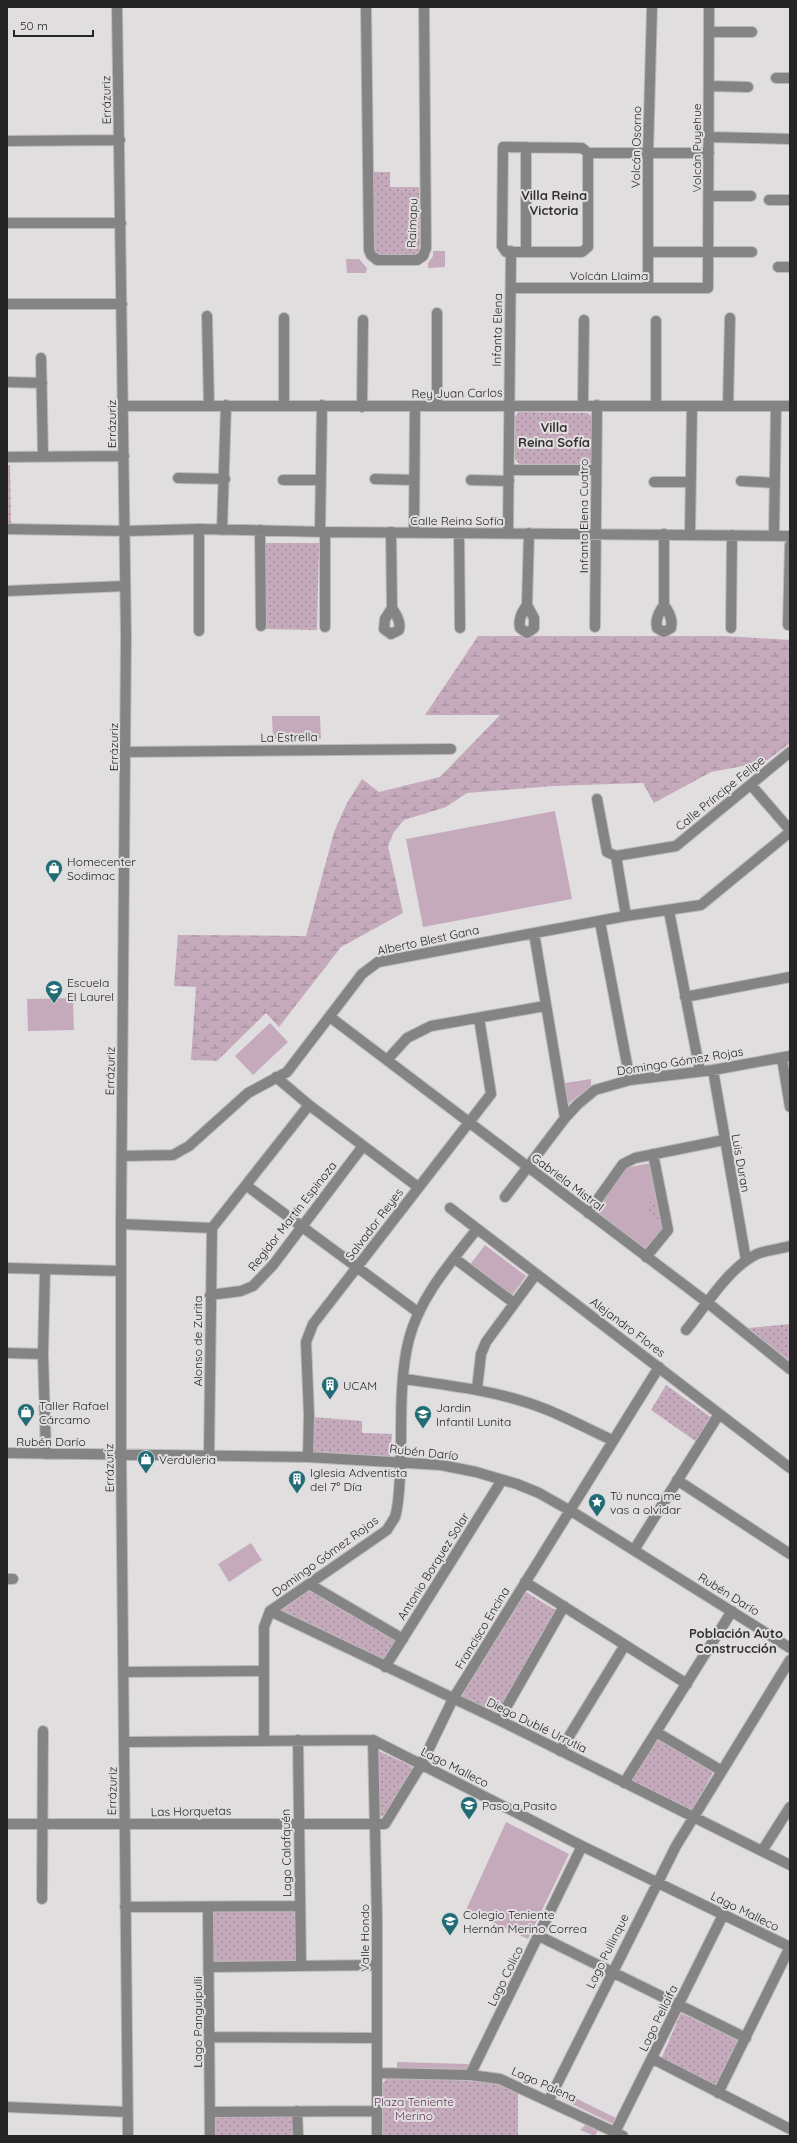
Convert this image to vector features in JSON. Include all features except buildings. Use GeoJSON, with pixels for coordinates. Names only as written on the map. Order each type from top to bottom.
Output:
{"type":"FeatureCollection","features":[{"type":"Feature","properties":{"kind":"street","name":"Errázuriz"},"geometry":{"type":"LineString","coordinates":[[118,7],[125,531],[126,752],[121,1271],[126,1742],[124,1907],[128,2136]]}},
{"type":"Feature","properties":{"kind":"street","name":"Raimapu"},"geometry":{"type":"LineString","coordinates":[[366,7],[369,250],[371,255],[377,260],[417,260],[423,256],[426,248],[424,7]]}},
{"type":"Feature","properties":{"kind":"street","name":"Volcán Osorno"},"geometry":{"type":"LineString","coordinates":[[648,288],[648,153],[652,7]]}},
{"type":"Feature","properties":{"kind":"street","name":"Volcán Puyehue"},"geometry":{"type":"LineString","coordinates":[[708,288],[709,7]]}},
{"type":"Feature","properties":{"kind":"street"},"geometry":{"type":"LineString","coordinates":[[710,32],[752,32]]}},
{"type":"Feature","properties":{"kind":"street"},"geometry":{"type":"LineString","coordinates":[[776,78],[790,78]]}},
{"type":"Feature","properties":{"kind":"street"},"geometry":{"type":"LineString","coordinates":[[709,86],[748,87]]}},
{"type":"Feature","properties":{"kind":"street"},"geometry":{"type":"LineString","coordinates":[[709,137],[790,139]]}},
{"type":"Feature","properties":{"kind":"street"},"geometry":{"type":"LineString","coordinates":[[7,140],[120,140]]}},
{"type":"Feature","properties":{"kind":"street"},"geometry":{"type":"LineString","coordinates":[[588,153],[588,247],[582,252],[506,252],[502,246],[503,147],[582,148],[588,153],[709,153]]}},
{"type":"Feature","properties":{"kind":"street"},"geometry":{"type":"LineString","coordinates":[[526,147],[526,252]]}},
{"type":"Feature","properties":{"kind":"street"},"geometry":{"type":"LineString","coordinates":[[709,196],[750,196]]}},
{"type":"Feature","properties":{"kind":"street"},"geometry":{"type":"LineString","coordinates":[[769,200],[790,200]]}},
{"type":"Feature","properties":{"kind":"street"},"geometry":{"type":"LineString","coordinates":[[7,223],[121,224]]}},
{"type":"Feature","properties":{"kind":"street","name":"Infanta Elena"},"geometry":{"type":"LineString","coordinates":[[508,533],[511,252]]}},
{"type":"Feature","properties":{"kind":"street"},"geometry":{"type":"LineString","coordinates":[[648,252],[752,252]]}},
{"type":"Feature","properties":{"kind":"street"},"geometry":{"type":"LineString","coordinates":[[778,267],[790,267]]}},
{"type":"Feature","properties":{"kind":"street","name":"Volcán Llaima"},"geometry":{"type":"LineString","coordinates":[[511,288],[708,288]]}},
{"type":"Feature","properties":{"kind":"street"},"geometry":{"type":"LineString","coordinates":[[7,304],[122,304]]}},
{"type":"Feature","properties":{"kind":"street"},"geometry":{"type":"LineString","coordinates":[[437,313],[437,405]]}},
{"type":"Feature","properties":{"kind":"street"},"geometry":{"type":"LineString","coordinates":[[207,316],[209,406]]}},
{"type":"Feature","properties":{"kind":"street"},"geometry":{"type":"LineString","coordinates":[[284,318],[284,405]]}},
{"type":"Feature","properties":{"kind":"street"},"geometry":{"type":"LineString","coordinates":[[728,406],[730,318]]}},
{"type":"Feature","properties":{"kind":"street"},"geometry":{"type":"LineString","coordinates":[[362,407],[363,320]]}},
{"type":"Feature","properties":{"kind":"street"},"geometry":{"type":"LineString","coordinates":[[583,405],[584,320]]}},
{"type":"Feature","properties":{"kind":"street"},"geometry":{"type":"LineString","coordinates":[[656,321],[656,406]]}},
{"type":"Feature","properties":{"kind":"street"},"geometry":{"type":"LineString","coordinates":[[41,358],[43,456]]}},
{"type":"Feature","properties":{"kind":"street"},"geometry":{"type":"LineString","coordinates":[[7,382],[42,383]]}},
{"type":"Feature","properties":{"kind":"street"},"geometry":{"type":"LineString","coordinates":[[322,405],[320,480],[325,627]]}},
{"type":"Feature","properties":{"kind":"street","name":"Infanta Elena Cuatro"},"geometry":{"type":"LineString","coordinates":[[595,628],[597,405]]}},
{"type":"Feature","properties":{"kind":"street","name":"Rey Juan Carlos"},"geometry":{"type":"LineString","coordinates":[[124,406],[790,406]]}},
{"type":"Feature","properties":{"kind":"street"},"geometry":{"type":"LineString","coordinates":[[222,530],[225,479],[226,406]]}},
{"type":"Feature","properties":{"kind":"street"},"geometry":{"type":"LineString","coordinates":[[414,532],[415,406]]}},
{"type":"Feature","properties":{"kind":"street"},"geometry":{"type":"LineString","coordinates":[[690,534],[692,406]]}},
{"type":"Feature","properties":{"kind":"street"},"geometry":{"type":"LineString","coordinates":[[774,535],[776,406]]}},
{"type":"Feature","properties":{"kind":"street"},"geometry":{"type":"LineString","coordinates":[[7,457],[124,456]]}},
{"type":"Feature","properties":{"kind":"street"},"geometry":{"type":"LineString","coordinates":[[509,470],[596,470]]}},
{"type":"Feature","properties":{"kind":"street"},"geometry":{"type":"LineString","coordinates":[[178,478],[225,479]]}},
{"type":"Feature","properties":{"kind":"street"},"geometry":{"type":"LineString","coordinates":[[375,479],[414,480]]}},
{"type":"Feature","properties":{"kind":"street"},"geometry":{"type":"LineString","coordinates":[[283,480],[320,480]]}},
{"type":"Feature","properties":{"kind":"street"},"geometry":{"type":"LineString","coordinates":[[471,480],[509,481]]}},
{"type":"Feature","properties":{"kind":"street"},"geometry":{"type":"LineString","coordinates":[[741,481],[775,483]]}},
{"type":"Feature","properties":{"kind":"street"},"geometry":{"type":"LineString","coordinates":[[654,482],[691,482]]}},
{"type":"Feature","properties":{"kind":"street","name":"Calle Reina Sofía"},"geometry":{"type":"LineString","coordinates":[[7,529],[125,531],[199,529],[322,532],[790,536]]}},
{"type":"Feature","properties":{"kind":"street"},"geometry":{"type":"LineString","coordinates":[[199,529],[199,631]]}},
{"type":"Feature","properties":{"kind":"street"},"geometry":{"type":"LineString","coordinates":[[260,530],[261,626]]}},
{"type":"Feature","properties":{"kind":"street"},"geometry":{"type":"LineString","coordinates":[[392,532],[392,608]]}},
{"type":"Feature","properties":{"kind":"street"},"geometry":{"type":"LineString","coordinates":[[459,533],[460,628]]}},
{"type":"Feature","properties":{"kind":"street"},"geometry":{"type":"LineString","coordinates":[[527,605],[529,533]]}},
{"type":"Feature","properties":{"kind":"street"},"geometry":{"type":"LineString","coordinates":[[664,534],[664,605]]}},
{"type":"Feature","properties":{"kind":"street"},"geometry":{"type":"LineString","coordinates":[[731,628],[732,535]]}},
{"type":"Feature","properties":{"kind":"street"},"geometry":{"type":"LineString","coordinates":[[788,625],[790,545]]}},
{"type":"Feature","properties":{"kind":"street"},"geometry":{"type":"LineString","coordinates":[[7,591],[125,586]]}},
{"type":"Feature","properties":{"kind":"street","name":"La Estrella"},"geometry":{"type":"LineString","coordinates":[[126,752],[451,749]]}},
{"type":"Feature","properties":{"kind":"street","name":"Calle Príncipe Felipe"},"geometry":{"type":"LineString","coordinates":[[616,856],[676,846],[790,752]]}},
{"type":"Feature","properties":{"kind":"street"},"geometry":{"type":"LineString","coordinates":[[751,785],[790,831]]}},
{"type":"Feature","properties":{"kind":"street"},"geometry":{"type":"LineString","coordinates":[[597,799],[607,852],[616,856],[626,916]]}},
{"type":"Feature","properties":{"kind":"street","name":"Alberto Blest Gana"},"geometry":{"type":"LineString","coordinates":[[123,1156],[173,1155],[189,1146],[248,1093],[287,1072],[362,974],[378,962],[626,916],[701,905],[790,831]]}},
{"type":"Feature","properties":{"kind":"street"},"geometry":{"type":"LineString","coordinates":[[668,910],[684,997],[700,1071]]}},
{"type":"Feature","properties":{"kind":"street"},"geometry":{"type":"LineString","coordinates":[[600,922],[630,1080]]}},
{"type":"Feature","properties":{"kind":"street"},"geometry":{"type":"LineString","coordinates":[[534,933],[545,1006],[565,1118]]}},
{"type":"Feature","properties":{"kind":"street"},"geometry":{"type":"LineString","coordinates":[[684,997],[790,977]]}},
{"type":"Feature","properties":{"kind":"street"},"geometry":{"type":"LineString","coordinates":[[387,1060],[407,1038],[431,1026],[545,1006]]}},
{"type":"Feature","properties":{"kind":"street","name":"Gabriela Mistral"},"geometry":{"type":"LineString","coordinates":[[330,1017],[528,1169],[708,1303],[790,1369]]}},
{"type":"Feature","properties":{"kind":"street","name":"Salvador Reyes"},"geometry":{"type":"LineString","coordinates":[[308,1457],[309,1415],[306,1342],[313,1324],[491,1094],[479,1018]]}},
{"type":"Feature","properties":{"kind":"street"},"geometry":{"type":"LineString","coordinates":[[786,1057],[790,1107]]}},
{"type":"Feature","properties":{"kind":"street","name":"Domingo Gómez Rojas"},"geometry":{"type":"LineString","coordinates":[[506,1197],[565,1118],[578,1104],[595,1090],[630,1080],[713,1070],[786,1057]]}},
{"type":"Feature","properties":{"kind":"street","name":"Luis Duran"},"geometry":{"type":"LineString","coordinates":[[713,1070],[746,1260]]}},
{"type":"Feature","properties":{"kind":"street"},"geometry":{"type":"LineString","coordinates":[[276,1077],[309,1105],[418,1187]]}},
{"type":"Feature","properties":{"kind":"street"},"geometry":{"type":"LineString","coordinates":[[121,1224],[212,1228],[247,1186],[309,1105]]}},
{"type":"Feature","properties":{"kind":"street"},"geometry":{"type":"LineString","coordinates":[[588,1213],[623,1164],[635,1158],[724,1140]]}},
{"type":"Feature","properties":{"kind":"street","name":"Regidor Martín Espinoza"},"geometry":{"type":"LineString","coordinates":[[210,1295],[241,1290],[253,1286],[273,1265],[363,1146]]}},
{"type":"Feature","properties":{"kind":"street"},"geometry":{"type":"LineString","coordinates":[[646,1257],[668,1230],[653,1154]]}},
{"type":"Feature","properties":{"kind":"street"},"geometry":{"type":"LineString","coordinates":[[247,1186],[358,1266],[419,1313]]}},
{"type":"Feature","properties":{"kind":"street","name":"Alejandro Flores"},"geometry":{"type":"LineString","coordinates":[[450,1208],[790,1468]]}},
{"type":"Feature","properties":{"kind":"street","name":"Alonso de Zurita"},"geometry":{"type":"LineString","coordinates":[[209,1455],[212,1228]]}},
{"type":"Feature","properties":{"kind":"street","name":"Domingo Gómez Rojas"},"geometry":{"type":"LineString","coordinates":[[270,1611],[387,1530],[394,1517],[400,1462],[404,1379],[409,1340],[419,1313],[443,1273],[477,1229]]}},
{"type":"Feature","properties":{"kind":"street"},"geometry":{"type":"LineString","coordinates":[[686,1330],[728,1277],[746,1260],[759,1254],[790,1246]]}},
{"type":"Feature","properties":{"kind":"street"},"geometry":{"type":"LineString","coordinates":[[454,1258],[514,1303]]}},
{"type":"Feature","properties":{"kind":"street"},"geometry":{"type":"LineString","coordinates":[[7,1268],[121,1271]]}},
{"type":"Feature","properties":{"kind":"street"},"geometry":{"type":"LineString","coordinates":[[45,1270],[43,1354],[46,1454]]}},
{"type":"Feature","properties":{"kind":"street"},"geometry":{"type":"LineString","coordinates":[[477,1390],[482,1354],[486,1342],[536,1274]]}},
{"type":"Feature","properties":{"kind":"street"},"geometry":{"type":"LineString","coordinates":[[7,1353],[43,1354]]}},
{"type":"Feature","properties":{"kind":"street","name":"Francisco Encina"},"geometry":{"type":"LineString","coordinates":[[376,1823],[385,1824],[421,1765],[453,1699],[612,1440],[659,1367]]}},
{"type":"Feature","properties":{"kind":"street"},"geometry":{"type":"LineString","coordinates":[[404,1379],[477,1390],[545,1409],[612,1440]]}},
{"type":"Feature","properties":{"kind":"street"},"geometry":{"type":"LineString","coordinates":[[634,1550],[719,1414]]}},
{"type":"Feature","properties":{"kind":"street","name":"Rubén Darío"},"geometry":{"type":"LineString","coordinates":[[7,1453],[308,1457],[400,1462],[441,1465],[502,1480],[539,1493],[569,1510],[790,1648]]}},
{"type":"Feature","properties":{"kind":"street","name":"Antonio Borquez Solar"},"geometry":{"type":"LineString","coordinates":[[385,1667],[502,1480]]}},
{"type":"Feature","properties":{"kind":"street"},"geometry":{"type":"LineString","coordinates":[[677,1480],[790,1554]]}},
{"type":"Feature","properties":{"kind":"street"},"geometry":{"type":"LineString","coordinates":[[525,1582],[686,1684]]}},
{"type":"Feature","properties":{"kind":"street"},"geometry":{"type":"LineString","coordinates":[[309,1584],[403,1639]]}},
{"type":"Feature","properties":{"kind":"street"},"geometry":{"type":"LineString","coordinates":[[499,1720],[564,1606]]}},
{"type":"Feature","properties":{"kind":"street"},"geometry":{"type":"LineString","coordinates":[[264,1740],[264,1627],[270,1611]]}},
{"type":"Feature","properties":{"kind":"street","name":"Diego Dublé Urrutia"},"geometry":{"type":"LineString","coordinates":[[270,1611],[499,1720],[790,1865]]}},
{"type":"Feature","properties":{"kind":"street"},"geometry":{"type":"LineString","coordinates":[[624,1783],[732,1611]]}},
{"type":"Feature","properties":{"kind":"street"},"geometry":{"type":"LineString","coordinates":[[560,1751],[625,1645]]}},
{"type":"Feature","properties":{"kind":"street","name":"Lago Pullinque"},"geometry":{"type":"LineString","coordinates":[[548,2100],[656,1882],[693,1817],[790,1660]]}},
{"type":"Feature","properties":{"kind":"street"},"geometry":{"type":"LineString","coordinates":[[125,1672],[264,1671]]}},
{"type":"Feature","properties":{"kind":"street"},"geometry":{"type":"LineString","coordinates":[[42,1900],[44,1824],[43,1731]]}},
{"type":"Feature","properties":{"kind":"street"},"geometry":{"type":"LineString","coordinates":[[656,1732],[722,1771]]}},
{"type":"Feature","properties":{"kind":"street","name":"Lago Calafquén"},"geometry":{"type":"LineString","coordinates":[[298,1740],[301,1966]]}},
{"type":"Feature","properties":{"kind":"street","name":"Lago Malleco"},"geometry":{"type":"LineString","coordinates":[[126,1742],[373,1740],[582,1846],[790,1947]]}},
{"type":"Feature","properties":{"kind":"street","name":"Valle Hondo"},"geometry":{"type":"LineString","coordinates":[[373,1740],[376,1823],[377,2136]]}},
{"type":"Feature","properties":{"kind":"street"},"geometry":{"type":"LineString","coordinates":[[762,1851],[790,1807]]}},
{"type":"Feature","properties":{"kind":"street","name":"Las Horquetas"},"geometry":{"type":"LineString","coordinates":[[7,1824],[124,1825],[376,1823]]}},
{"type":"Feature","properties":{"kind":"street","name":"Lago Colico"},"geometry":{"type":"LineString","coordinates":[[470,2075],[540,1936],[582,1846]]}},
{"type":"Feature","properties":{"kind":"street"},"geometry":{"type":"LineString","coordinates":[[124,1907],[300,1906]]}},
{"type":"Feature","properties":{"kind":"street","name":"Lago Panguipulli"},"geometry":{"type":"LineString","coordinates":[[208,1907],[211,2037],[210,2136]]}},
{"type":"Feature","properties":{"kind":"street","name":"Lago Pellaifa"},"geometry":{"type":"LineString","coordinates":[[619,2134],[722,1915]]}},
{"type":"Feature","properties":{"kind":"street"},"geometry":{"type":"LineString","coordinates":[[540,1936],[746,2038]]}},
{"type":"Feature","properties":{"kind":"street"},"geometry":{"type":"LineString","coordinates":[[718,2093],[790,1947]]}},
{"type":"Feature","properties":{"kind":"street"},"geometry":{"type":"LineString","coordinates":[[210,1967],[377,1965]]}},
{"type":"Feature","properties":{"kind":"street"},"geometry":{"type":"LineString","coordinates":[[211,2037],[377,2038]]}},
{"type":"Feature","properties":{"kind":"street"},"geometry":{"type":"LineString","coordinates":[[653,2059],[790,2129]]}},
{"type":"Feature","properties":{"kind":"street","name":"Lago Palena"},"geometry":{"type":"LineString","coordinates":[[376,2073],[470,2075],[500,2078],[548,2100],[602,2131],[619,2134]]}},
{"type":"Feature","properties":{"kind":"street"},"geometry":{"type":"LineString","coordinates":[[7,2107],[127,2112]]}},
{"type":"Feature","properties":{"kind":"street"},"geometry":{"type":"LineString","coordinates":[[297,2111],[298,2136]]}},
{"type":"Feature","properties":{"kind":"street"},"geometry":{"type":"LineString","coordinates":[[210,2112],[376,2111]]}},
{"type":"Feature","properties":{"kind":"green space"},"geometry":{"type":"Polygon","coordinates":[[[372,172],[390,172],[390,187],[419,187],[420,246],[418,252],[413,255],[377,255],[372,249],[372,172]]]}},
{"type":"Feature","properties":{"kind":"green space"},"geometry":{"type":"Polygon","coordinates":[[[433,251],[445,251],[445,267],[428,268],[428,263],[433,256],[433,251]]]}},
{"type":"Feature","properties":{"kind":"green space"},"geometry":{"type":"Polygon","coordinates":[[[346,259],[359,259],[367,268],[366,273],[347,273],[346,259]]]}},
{"type":"Feature","properties":{"kind":"green space"},"geometry":{"type":"Polygon","coordinates":[[[519,412],[588,413],[593,418],[593,460],[588,466],[520,465],[515,459],[514,418],[519,412]]]}},
{"type":"Feature","properties":{"kind":"green space"},"geometry":{"type":"Polygon","coordinates":[[[10,465],[11,525],[7,525],[7,466],[10,465]]]}},
{"type":"Feature","properties":{"kind":"green space"},"geometry":{"type":"Polygon","coordinates":[[[265,543],[319,543],[317,630],[265,629],[265,543]]]}},
{"type":"Feature","properties":{"kind":"green space"},"geometry":{"type":"Polygon","coordinates":[[[478,636],[726,636],[790,640],[790,743],[765,762],[711,772],[654,803],[643,783],[553,786],[467,793],[446,807],[404,820],[394,832],[388,846],[403,913],[341,947],[279,1027],[266,1013],[217,1061],[191,1060],[196,987],[174,986],[178,935],[306,936],[334,832],[347,803],[362,779],[379,792],[440,777],[500,715],[425,715],[478,636]]]}},
{"type":"Feature","properties":{"kind":"green space"},"geometry":{"type":"Polygon","coordinates":[[[272,716],[320,716],[321,739],[273,739],[272,716]]]}},
{"type":"Feature","properties":{"kind":"green space"},"geometry":{"type":"Polygon","coordinates":[[[555,811],[572,899],[423,927],[406,839],[555,811]]]}},
{"type":"Feature","properties":{"kind":"green space"},"geometry":{"type":"Polygon","coordinates":[[[73,998],[74,1030],[28,1031],[27,999],[73,998]]]}},
{"type":"Feature","properties":{"kind":"green space"},"geometry":{"type":"Polygon","coordinates":[[[270,1023],[288,1042],[253,1075],[235,1056],[270,1023]]]}},
{"type":"Feature","properties":{"kind":"green space"},"geometry":{"type":"Polygon","coordinates":[[[591,1079],[591,1086],[568,1104],[565,1083],[591,1079]]]}},
{"type":"Feature","properties":{"kind":"green space"},"geometry":{"type":"Polygon","coordinates":[[[652,1163],[663,1230],[646,1252],[593,1210],[624,1168],[652,1163]]]}},
{"type":"Feature","properties":{"kind":"green space"},"geometry":{"type":"Polygon","coordinates":[[[655,1199],[659,1220],[652,1219],[647,1210],[649,1203],[655,1199]]]}},
{"type":"Feature","properties":{"kind":"green space"},"geometry":{"type":"Polygon","coordinates":[[[485,1245],[526,1276],[510,1298],[469,1266],[485,1245]]]}},
{"type":"Feature","properties":{"kind":"green space"},"geometry":{"type":"Polygon","coordinates":[[[790,1324],[790,1361],[748,1328],[790,1324]]]}},
{"type":"Feature","properties":{"kind":"green space"},"geometry":{"type":"Polygon","coordinates":[[[666,1385],[712,1418],[698,1443],[651,1410],[666,1385]]]}},
{"type":"Feature","properties":{"kind":"green space"},"geometry":{"type":"Polygon","coordinates":[[[313,1417],[362,1421],[362,1433],[392,1434],[390,1456],[313,1454],[313,1417]]]}},
{"type":"Feature","properties":{"kind":"green space"},"geometry":{"type":"Polygon","coordinates":[[[251,1543],[262,1560],[229,1582],[218,1564],[251,1543]]]}},
{"type":"Feature","properties":{"kind":"green space"},"geometry":{"type":"Polygon","coordinates":[[[312,1588],[398,1638],[383,1663],[277,1612],[312,1588]]]}},
{"type":"Feature","properties":{"kind":"green space"},"geometry":{"type":"Polygon","coordinates":[[[526,1592],[557,1611],[495,1716],[460,1698],[526,1592]]]}},
{"type":"Feature","properties":{"kind":"green space"},"geometry":{"type":"Polygon","coordinates":[[[658,1738],[714,1771],[692,1810],[632,1781],[658,1738]]]}},
{"type":"Feature","properties":{"kind":"green space"},"geometry":{"type":"Polygon","coordinates":[[[379,1751],[411,1766],[413,1770],[386,1817],[380,1816],[377,1753],[379,1751]]]}},
{"type":"Feature","properties":{"kind":"green space"},"geometry":{"type":"Polygon","coordinates":[[[506,1822],[569,1854],[528,1939],[466,1910],[506,1822]]]}},
{"type":"Feature","properties":{"kind":"green space"},"geometry":{"type":"Polygon","coordinates":[[[295,1911],[297,1962],[213,1963],[211,1912],[295,1911]]]}},
{"type":"Feature","properties":{"kind":"green space"},"geometry":{"type":"Polygon","coordinates":[[[681,2013],[741,2041],[718,2089],[661,2059],[681,2013]]]}},
{"type":"Feature","properties":{"kind":"green space"},"geometry":{"type":"Polygon","coordinates":[[[397,2062],[468,2064],[468,2069],[397,2068],[397,2062]]]}},
{"type":"Feature","properties":{"kind":"green space","name":"Plaza Teniente Merino"},"geometry":{"type":"Polygon","coordinates":[[[387,2078],[456,2080],[494,2083],[518,2093],[518,2136],[383,2136],[382,2085],[387,2078]]]}},
{"type":"Feature","properties":{"kind":"green space"},"geometry":{"type":"Polygon","coordinates":[[[561,2091],[616,2118],[613,2124],[558,2097],[561,2091]]]}},
{"type":"Feature","properties":{"kind":"green space"},"geometry":{"type":"Polygon","coordinates":[[[213,2114],[294,2114],[294,2136],[214,2136],[213,2114]]]}},
{"type":"Feature","properties":{"kind":"green space"},"geometry":{"type":"Polygon","coordinates":[[[586,2124],[598,2130],[595,2136],[580,2130],[586,2124]]]}},
{"type":"Feature","properties":{"kind":"place","name":"Homecenter Sodimac"},"geometry":{"type":"Point","coordinates":[54,883]}},
{"type":"Feature","properties":{"kind":"place","name":"Escuela El Laurel"},"geometry":{"type":"Point","coordinates":[54,1004]}},
{"type":"Feature","properties":{"kind":"place","name":"UCAM"},"geometry":{"type":"Point","coordinates":[330,1400]}},
{"type":"Feature","properties":{"kind":"place","name":"Taller Rafael Cárcamo"},"geometry":{"type":"Point","coordinates":[26,1427]}},
{"type":"Feature","properties":{"kind":"place","name":"Jardin Infantil Lunita"},"geometry":{"type":"Point","coordinates":[423,1429]}},
{"type":"Feature","properties":{"kind":"place","name":"Verduleria"},"geometry":{"type":"Point","coordinates":[146,1474]}},
{"type":"Feature","properties":{"kind":"place","name":"Iglesia Adventista del 7° Día"},"geometry":{"type":"Point","coordinates":[297,1494]}},
{"type":"Feature","properties":{"kind":"place","name":"Tú nunca me vas a olvidar"},"geometry":{"type":"Point","coordinates":[597,1517]}},
{"type":"Feature","properties":{"kind":"place","name":"Paso a Pasito"},"geometry":{"type":"Point","coordinates":[469,1820]}},
{"type":"Feature","properties":{"kind":"place","name":"Colegio Teniente Hernán Merino Correa"},"geometry":{"type":"Point","coordinates":[450,1936]}},
{"type":"Feature","properties":{"kind":"district","name":"Villa Reina Victoria"},"geometry":{"type":"Point","coordinates":[554,202]}},
{"type":"Feature","properties":{"kind":"district","name":"Villa Reina Sofía"},"geometry":{"type":"Point","coordinates":[554,434]}},
{"type":"Feature","properties":{"kind":"district","name":"Población Auto Construcción"},"geometry":{"type":"Point","coordinates":[736,1640]}}]}
